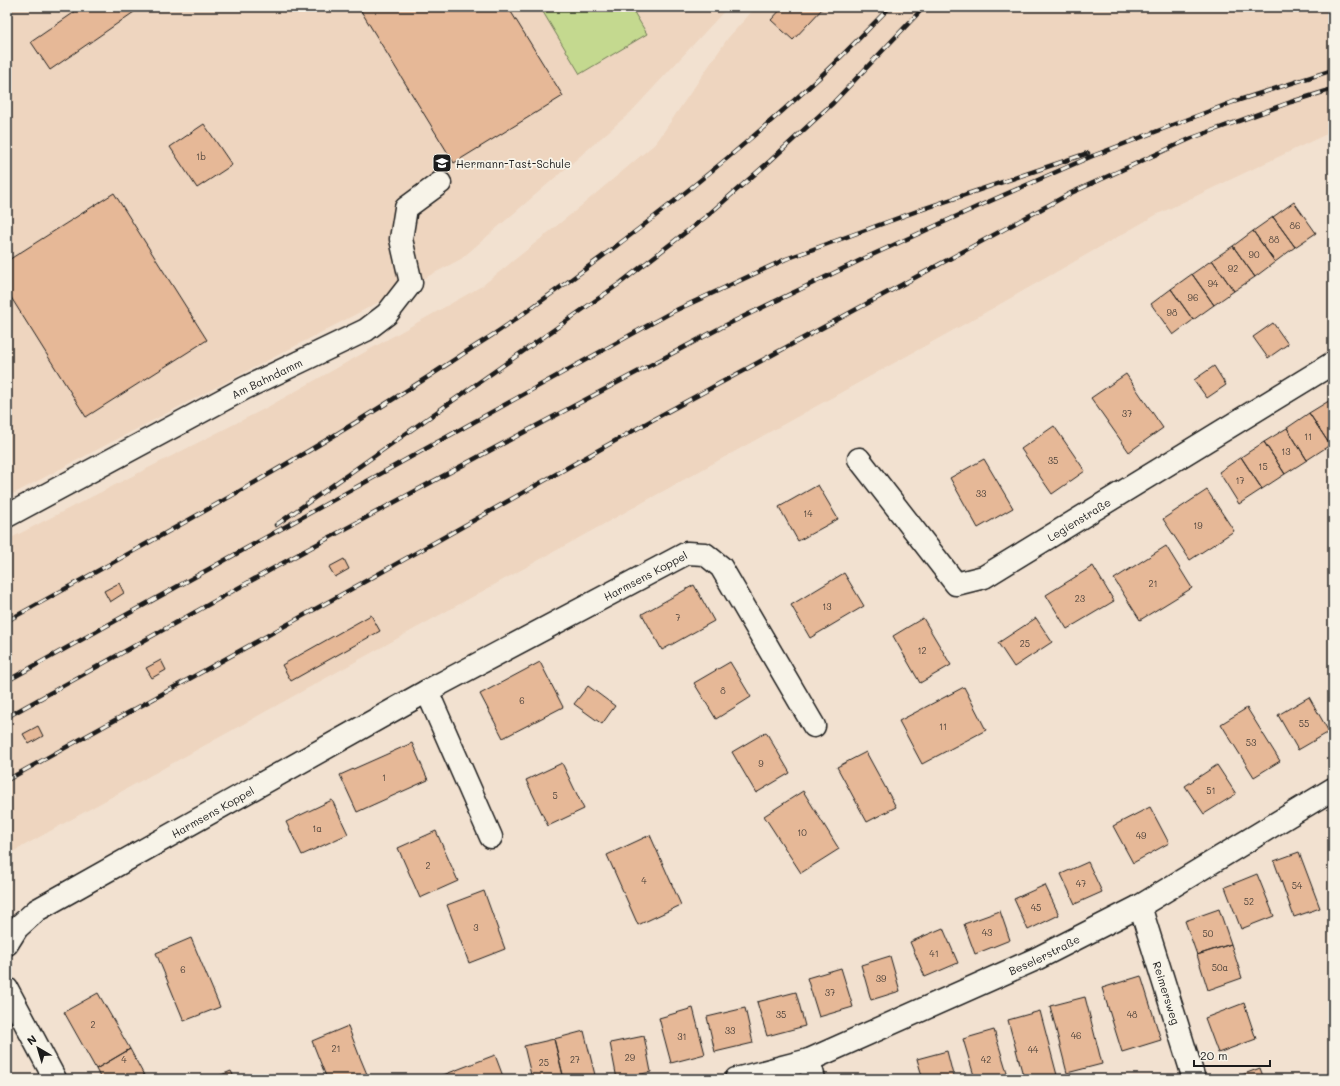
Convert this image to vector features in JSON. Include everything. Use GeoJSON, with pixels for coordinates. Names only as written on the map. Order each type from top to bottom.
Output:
{"type":"FeatureCollection","features":[{"type":"Feature","properties":{"kind":"street","name":"Am Bahndamm"},"geometry":{"type":"LineString","coordinates":[[7,516],[245,388],[366,330],[387,314],[411,283],[401,239],[406,208],[440,183]]}},
{"type":"Feature","properties":{"kind":"street","name":"Legienstraße"},"geometry":{"type":"LineString","coordinates":[[859,459],[956,584],[984,577],[1333,363]]}},
{"type":"Feature","properties":{"kind":"street","name":"Harmsens Koppel"},"geometry":{"type":"LineString","coordinates":[[7,944],[17,928],[36,910],[427,691],[687,553],[705,554],[722,567],[814,726]]}},
{"type":"Feature","properties":{"kind":"street"},"geometry":{"type":"LineString","coordinates":[[427,691],[491,837]]}},
{"type":"Feature","properties":{"kind":"street","name":"Beselerstraße"},"geometry":{"type":"LineString","coordinates":[[736,1079],[811,1069],[1036,959],[1140,906],[1333,790]]}},
{"type":"Feature","properties":{"kind":"street","name":"Reimersweg"},"geometry":{"type":"LineString","coordinates":[[1140,906],[1194,1079]]}},
{"type":"Feature","properties":{"kind":"street"},"geometry":{"type":"LineString","coordinates":[[7,989],[55,1079]]}},
{"type":"Feature","properties":{"kind":"shaded area"},"geometry":{"type":"Polygon","coordinates":[[[7,7],[728,7],[631,112],[461,259],[7,497],[7,7]]]}},
{"type":"Feature","properties":{"kind":"shaded area"},"geometry":{"type":"Polygon","coordinates":[[[756,7],[1333,7],[1333,131],[1156,215],[979,316],[7,855],[7,540],[266,408],[482,286],[656,143],[728,38],[756,7]]]}},
{"type":"Feature","properties":{"kind":"green space"},"geometry":{"type":"Polygon","coordinates":[[[540,7],[631,7],[647,34],[580,74],[540,7]]]}},
{"type":"Feature","properties":{"kind":"building"},"geometry":{"type":"Polygon","coordinates":[[[82,7],[130,7],[134,12],[50,70],[31,42],[82,7]]]}},
{"type":"Feature","properties":{"kind":"building"},"geometry":{"type":"Polygon","coordinates":[[[368,7],[508,7],[563,96],[454,163],[361,11],[368,7]]]}},
{"type":"Feature","properties":{"kind":"building"},"geometry":{"type":"Polygon","coordinates":[[[783,7],[824,7],[793,40],[771,20],[783,7]]]}},
{"type":"Feature","properties":{"kind":"building"},"geometry":{"type":"Polygon","coordinates":[[[204,124],[232,165],[197,188],[170,147],[204,124]]]}},
{"type":"Feature","properties":{"kind":"building"},"geometry":{"type":"Polygon","coordinates":[[[114,193],[207,340],[86,417],[7,291],[7,261],[114,193]]]}},
{"type":"Feature","properties":{"kind":"building"},"geometry":{"type":"Polygon","coordinates":[[[1294,202],[1316,233],[1295,247],[1273,217],[1294,202]]]}},
{"type":"Feature","properties":{"kind":"building"},"geometry":{"type":"Polygon","coordinates":[[[1273,217],[1295,247],[1275,262],[1253,231],[1273,217]]]}},
{"type":"Feature","properties":{"kind":"building"},"geometry":{"type":"Polygon","coordinates":[[[1253,231],[1275,262],[1255,277],[1233,246],[1253,231]]]}},
{"type":"Feature","properties":{"kind":"building"},"geometry":{"type":"Polygon","coordinates":[[[1233,246],[1255,277],[1234,291],[1212,260],[1233,246]]]}},
{"type":"Feature","properties":{"kind":"building"},"geometry":{"type":"Polygon","coordinates":[[[1212,260],[1234,291],[1214,305],[1192,274],[1212,260]]]}},
{"type":"Feature","properties":{"kind":"building"},"geometry":{"type":"Polygon","coordinates":[[[1192,274],[1214,305],[1193,320],[1171,289],[1192,274]]]}},
{"type":"Feature","properties":{"kind":"building"},"geometry":{"type":"Polygon","coordinates":[[[1171,289],[1193,320],[1173,335],[1151,304],[1171,289]]]}},
{"type":"Feature","properties":{"kind":"building"},"geometry":{"type":"Polygon","coordinates":[[[1273,323],[1288,344],[1268,358],[1253,337],[1273,323]]]}},
{"type":"Feature","properties":{"kind":"building"},"geometry":{"type":"Polygon","coordinates":[[[1214,366],[1226,385],[1207,398],[1194,380],[1214,366]]]}},
{"type":"Feature","properties":{"kind":"building"},"geometry":{"type":"Polygon","coordinates":[[[1126,374],[1163,428],[1129,452],[1091,398],[1126,374]]]}},
{"type":"Feature","properties":{"kind":"building"},"geometry":{"type":"Polygon","coordinates":[[[1332,399],[1333,443],[1330,445],[1309,413],[1332,399]]]}},
{"type":"Feature","properties":{"kind":"building"},"geometry":{"type":"Polygon","coordinates":[[[1309,413],[1330,445],[1307,460],[1287,428],[1309,413]]]}},
{"type":"Feature","properties":{"kind":"building"},"geometry":{"type":"Polygon","coordinates":[[[1054,426],[1085,471],[1052,494],[1021,449],[1054,426]]]}},
{"type":"Feature","properties":{"kind":"building"},"geometry":{"type":"Polygon","coordinates":[[[1287,428],[1307,460],[1285,474],[1264,442],[1287,428]]]}},
{"type":"Feature","properties":{"kind":"building"},"geometry":{"type":"Polygon","coordinates":[[[1264,442],[1285,474],[1262,489],[1241,457],[1264,442]]]}},
{"type":"Feature","properties":{"kind":"building"},"geometry":{"type":"Polygon","coordinates":[[[1241,457],[1262,489],[1239,504],[1219,472],[1241,457]]]}},
{"type":"Feature","properties":{"kind":"building"},"geometry":{"type":"Polygon","coordinates":[[[984,459],[1013,508],[978,528],[950,478],[984,459]]]}},
{"type":"Feature","properties":{"kind":"building"},"geometry":{"type":"Polygon","coordinates":[[[818,485],[838,519],[798,541],[779,507],[818,485]]]}},
{"type":"Feature","properties":{"kind":"building"},"geometry":{"type":"Polygon","coordinates":[[[1207,490],[1234,531],[1190,560],[1163,519],[1207,490]]]}},
{"type":"Feature","properties":{"kind":"building"},"geometry":{"type":"Polygon","coordinates":[[[1166,546],[1192,588],[1140,620],[1114,579],[1166,546]]]}},
{"type":"Feature","properties":{"kind":"building"},"geometry":{"type":"Polygon","coordinates":[[[344,559],[349,569],[335,577],[329,567],[344,559]]]}},
{"type":"Feature","properties":{"kind":"building"},"geometry":{"type":"Polygon","coordinates":[[[1093,566],[1114,601],[1067,629],[1046,595],[1093,566]]]}},
{"type":"Feature","properties":{"kind":"building"},"geometry":{"type":"Polygon","coordinates":[[[844,573],[864,606],[810,638],[791,605],[844,573]]]}},
{"type":"Feature","properties":{"kind":"building"},"geometry":{"type":"Polygon","coordinates":[[[119,583],[124,593],[110,602],[104,591],[119,583]]]}},
{"type":"Feature","properties":{"kind":"building"},"geometry":{"type":"Polygon","coordinates":[[[694,585],[714,621],[662,650],[642,614],[694,585]]]}},
{"type":"Feature","properties":{"kind":"building"},"geometry":{"type":"Polygon","coordinates":[[[371,615],[380,631],[291,681],[282,665],[371,615]]]}},
{"type":"Feature","properties":{"kind":"building"},"geometry":{"type":"Polygon","coordinates":[[[923,618],[951,665],[920,683],[893,636],[923,618]]]}},
{"type":"Feature","properties":{"kind":"building"},"geometry":{"type":"Polygon","coordinates":[[[1036,618],[1052,642],[1014,667],[998,643],[1036,618]]]}},
{"type":"Feature","properties":{"kind":"building"},"geometry":{"type":"Polygon","coordinates":[[[161,660],[166,670],[152,678],[146,668],[161,660]]]}},
{"type":"Feature","properties":{"kind":"building"},"geometry":{"type":"Polygon","coordinates":[[[540,662],[563,707],[503,738],[480,694],[540,662]]]}},
{"type":"Feature","properties":{"kind":"building"},"geometry":{"type":"Polygon","coordinates":[[[730,662],[751,697],[716,719],[694,683],[730,662]]]}},
{"type":"Feature","properties":{"kind":"building"},"geometry":{"type":"Polygon","coordinates":[[[588,686],[615,706],[602,724],[574,704],[588,686]]]}},
{"type":"Feature","properties":{"kind":"building"},"geometry":{"type":"Polygon","coordinates":[[[964,687],[986,730],[922,764],[899,721],[964,687]]]}},
{"type":"Feature","properties":{"kind":"building"},"geometry":{"type":"Polygon","coordinates":[[[1309,697],[1329,732],[1298,750],[1278,715],[1309,697]]]}},
{"type":"Feature","properties":{"kind":"building"},"geometry":{"type":"Polygon","coordinates":[[[1247,708],[1280,761],[1254,777],[1221,724],[1247,708]]]}},
{"type":"Feature","properties":{"kind":"building"},"geometry":{"type":"Polygon","coordinates":[[[38,726],[43,736],[29,744],[23,734],[38,726]]]}},
{"type":"Feature","properties":{"kind":"building"},"geometry":{"type":"Polygon","coordinates":[[[766,732],[790,773],[756,793],[732,752],[766,732]]]}},
{"type":"Feature","properties":{"kind":"building"},"geometry":{"type":"Polygon","coordinates":[[[412,743],[428,780],[357,812],[340,775],[412,743]]]}},
{"type":"Feature","properties":{"kind":"building"},"geometry":{"type":"Polygon","coordinates":[[[866,752],[896,807],[867,822],[837,767],[866,752]]]}},
{"type":"Feature","properties":{"kind":"building"},"geometry":{"type":"Polygon","coordinates":[[[562,763],[584,809],[548,826],[526,780],[562,763]]]}},
{"type":"Feature","properties":{"kind":"building"},"geometry":{"type":"Polygon","coordinates":[[[1217,765],[1236,794],[1204,814],[1185,786],[1217,765]]]}},
{"type":"Feature","properties":{"kind":"building"},"geometry":{"type":"Polygon","coordinates":[[[803,791],[839,849],[801,873],[764,816],[803,791]]]}},
{"type":"Feature","properties":{"kind":"building"},"geometry":{"type":"Polygon","coordinates":[[[332,800],[348,834],[302,855],[286,822],[332,800]]]}},
{"type":"Feature","properties":{"kind":"building"},"geometry":{"type":"Polygon","coordinates":[[[1150,807],[1169,843],[1133,863],[1113,826],[1150,807]]]}},
{"type":"Feature","properties":{"kind":"building"},"geometry":{"type":"Polygon","coordinates":[[[436,831],[458,881],[420,898],[398,848],[436,831]]]}},
{"type":"Feature","properties":{"kind":"building"},"geometry":{"type":"Polygon","coordinates":[[[650,835],[681,905],[638,925],[607,855],[650,835]]]}},
{"type":"Feature","properties":{"kind":"building"},"geometry":{"type":"Polygon","coordinates":[[[1299,852],[1320,908],[1294,917],[1274,861],[1299,852]]]}},
{"type":"Feature","properties":{"kind":"building"},"geometry":{"type":"Polygon","coordinates":[[[1088,862],[1102,892],[1075,904],[1061,874],[1088,862]]]}},
{"type":"Feature","properties":{"kind":"building"},"geometry":{"type":"Polygon","coordinates":[[[1257,874],[1274,916],[1241,929],[1225,887],[1257,874]]]}},
{"type":"Feature","properties":{"kind":"building"},"geometry":{"type":"Polygon","coordinates":[[[1045,885],[1059,915],[1028,930],[1014,899],[1045,885]]]}},
{"type":"Feature","properties":{"kind":"building"},"geometry":{"type":"Polygon","coordinates":[[[484,891],[505,949],[469,963],[447,905],[484,891]]]}},
{"type":"Feature","properties":{"kind":"building"},"geometry":{"type":"Polygon","coordinates":[[[1219,909],[1231,944],[1197,955],[1185,921],[1219,909]]]}},
{"type":"Feature","properties":{"kind":"building"},"geometry":{"type":"Polygon","coordinates":[[[1000,911],[1010,940],[975,954],[964,924],[1000,911]]]}},
{"type":"Feature","properties":{"kind":"building"},"geometry":{"type":"Polygon","coordinates":[[[943,928],[958,963],[925,977],[910,942],[943,928]]]}},
{"type":"Feature","properties":{"kind":"building"},"geometry":{"type":"Polygon","coordinates":[[[191,938],[220,1007],[184,1021],[156,953],[191,938]]]}},
{"type":"Feature","properties":{"kind":"building"},"geometry":{"type":"Polygon","coordinates":[[[1231,944],[1242,978],[1208,990],[1197,955],[1231,944]]]}},
{"type":"Feature","properties":{"kind":"building"},"geometry":{"type":"Polygon","coordinates":[[[890,956],[900,991],[871,1000],[861,965],[890,956]]]}},
{"type":"Feature","properties":{"kind":"building"},"geometry":{"type":"Polygon","coordinates":[[[841,968],[853,1007],[819,1017],[807,978],[841,968]]]}},
{"type":"Feature","properties":{"kind":"building"},"geometry":{"type":"Polygon","coordinates":[[[1141,976],[1161,1040],[1122,1052],[1102,988],[1141,976]]]}},
{"type":"Feature","properties":{"kind":"building"},"geometry":{"type":"Polygon","coordinates":[[[796,992],[805,1026],[767,1036],[757,1002],[796,992]]]}},
{"type":"Feature","properties":{"kind":"building"},"geometry":{"type":"Polygon","coordinates":[[[98,993],[130,1049],[96,1069],[64,1012],[98,993]]]}},
{"type":"Feature","properties":{"kind":"building"},"geometry":{"type":"Polygon","coordinates":[[[1085,997],[1102,1064],[1067,1073],[1050,1006],[1085,997]]]}},
{"type":"Feature","properties":{"kind":"building"},"geometry":{"type":"Polygon","coordinates":[[[1244,1003],[1256,1039],[1218,1053],[1205,1018],[1244,1003]]]}},
{"type":"Feature","properties":{"kind":"building"},"geometry":{"type":"Polygon","coordinates":[[[693,1008],[705,1054],[671,1063],[659,1018],[693,1008]]]}},
{"type":"Feature","properties":{"kind":"building"},"geometry":{"type":"Polygon","coordinates":[[[745,1008],[753,1043],[715,1052],[707,1017],[745,1008]]]}},
{"type":"Feature","properties":{"kind":"building"},"geometry":{"type":"Polygon","coordinates":[[[1040,1011],[1058,1079],[1024,1079],[1008,1020],[1040,1011]]]}},
{"type":"Feature","properties":{"kind":"building"},"geometry":{"type":"Polygon","coordinates":[[[348,1026],[369,1079],[327,1079],[312,1041],[348,1026]]]}},
{"type":"Feature","properties":{"kind":"building"},"geometry":{"type":"Polygon","coordinates":[[[994,1030],[1009,1079],[975,1079],[963,1039],[994,1030]]]}},
{"type":"Feature","properties":{"kind":"building"},"geometry":{"type":"Polygon","coordinates":[[[584,1031],[596,1079],[564,1079],[554,1039],[584,1031]]]}},
{"type":"Feature","properties":{"kind":"building"},"geometry":{"type":"Polygon","coordinates":[[[644,1036],[651,1072],[617,1079],[610,1043],[644,1036]]]}},
{"type":"Feature","properties":{"kind":"building"},"geometry":{"type":"Polygon","coordinates":[[[554,1039],[564,1079],[532,1079],[524,1046],[554,1039]]]}},
{"type":"Feature","properties":{"kind":"building"},"geometry":{"type":"Polygon","coordinates":[[[130,1049],[146,1079],[101,1079],[96,1069],[130,1049]]]}},
{"type":"Feature","properties":{"kind":"building"},"geometry":{"type":"Polygon","coordinates":[[[947,1051],[954,1079],[923,1079],[917,1059],[947,1051]]]}},
{"type":"Feature","properties":{"kind":"building"},"geometry":{"type":"Polygon","coordinates":[[[495,1055],[504,1079],[433,1079],[495,1055]]]}},
{"type":"Feature","properties":{"kind":"building"},"geometry":{"type":"Polygon","coordinates":[[[1260,1068],[1264,1079],[1231,1079],[1260,1068]]]}},
{"type":"Feature","properties":{"kind":"building"},"geometry":{"type":"Polygon","coordinates":[[[231,1071],[235,1079],[211,1079],[231,1071]]]}},
{"type":"Feature","properties":{"kind":"railway"},"geometry":{"type":"LineString","coordinates":[[7,621],[235,494],[347,428],[505,327],[632,234],[740,148],[840,58],[890,7]]}},
{"type":"Feature","properties":{"kind":"railway"},"geometry":{"type":"LineString","coordinates":[[276,525],[619,284],[708,215],[833,103],[924,7]]}},
{"type":"Feature","properties":{"kind":"railway"},"geometry":{"type":"LineString","coordinates":[[7,717],[299,554],[722,327],[863,259],[1090,157],[1233,102],[1333,70]]}},
{"type":"Feature","properties":{"kind":"railway"},"geometry":{"type":"LineString","coordinates":[[7,780],[654,419],[1071,193],[1192,138],[1291,102],[1333,89]]}},
{"type":"Feature","properties":{"kind":"railway"},"geometry":{"type":"LineString","coordinates":[[7,681],[672,312],[786,259],[920,210],[1088,153]]}},
{"type":"Feature","properties":{"kind":"place","name":"Hermann-Tast-Schule"},"geometry":{"type":"Point","coordinates":[442,163]}}]}
